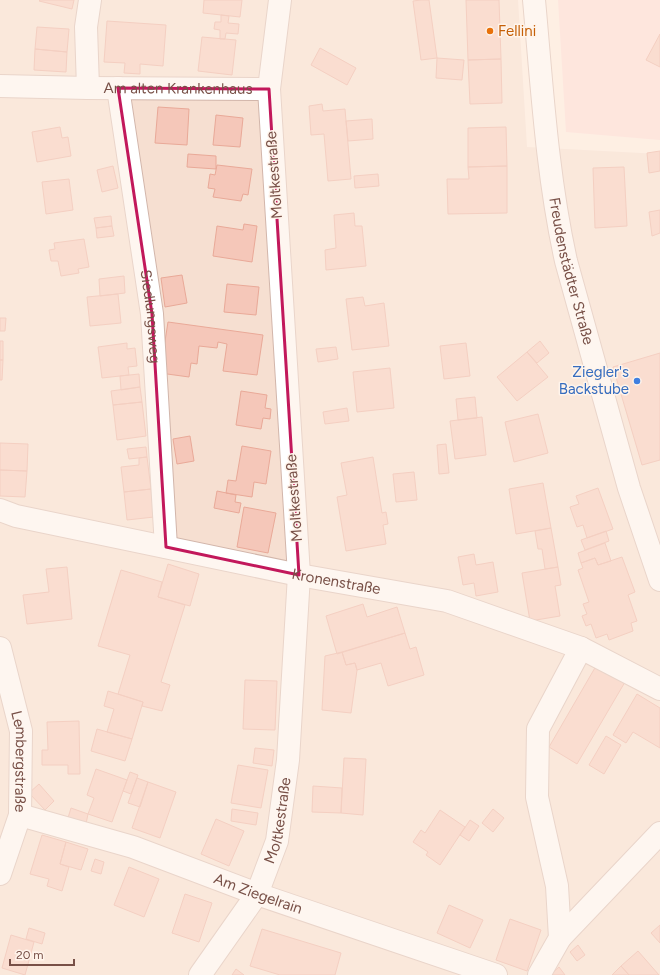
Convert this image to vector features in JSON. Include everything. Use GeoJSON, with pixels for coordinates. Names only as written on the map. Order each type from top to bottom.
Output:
{"type":"FeatureCollection","features":[{"type":"Feature","properties":{"kind":"street","name":"Am alten Krankenhaus"},"geometry":{"type":"LineString","coordinates":[[88,88],[86,27],[90,0]]}},
{"type":"Feature","properties":{"kind":"street","name":"Moltkestraße"},"geometry":{"type":"LineString","coordinates":[[200,975],[257,894],[277,841],[288,760],[299,575],[269,89],[280,0]]}},
{"type":"Feature","properties":{"kind":"street","name":"Freudenstädter Straße"},"geometry":{"type":"LineString","coordinates":[[534,0],[549,160],[566,261],[630,488],[660,580]]}},
{"type":"Feature","properties":{"kind":"street","name":"Am alten Krankenhaus"},"geometry":{"type":"LineString","coordinates":[[0,86],[269,89]]}},
{"type":"Feature","properties":{"kind":"street","name":"Siedlungsweg"},"geometry":{"type":"LineString","coordinates":[[118,88],[152,314],[166,547]]}},
{"type":"Feature","properties":{"kind":"street","name":"Kronenstraße"},"geometry":{"type":"LineString","coordinates":[[0,510],[16,516],[299,575],[447,602],[581,648],[660,689]]}},
{"type":"Feature","properties":{"kind":"street","name":"Lembergstraße"},"geometry":{"type":"LineString","coordinates":[[0,648],[21,730],[20,815],[0,874]]}},
{"type":"Feature","properties":{"kind":"street"},"geometry":{"type":"LineString","coordinates":[[560,938],[557,886],[537,797],[538,729],[581,648]]}},
{"type":"Feature","properties":{"kind":"street","name":"Am Ziegelrain"},"geometry":{"type":"LineString","coordinates":[[20,815],[133,847],[257,894],[496,975]]}},
{"type":"Feature","properties":{"kind":"street"},"geometry":{"type":"LineString","coordinates":[[539,975],[560,938],[660,833]]}},
{"type":"Feature","properties":{"kind":"highlighted area"},"geometry":{"type":"Polygon","coordinates":[[[118,88],[269,89],[299,575],[166,547],[152,314],[118,88]]]}},
{"type":"Feature","properties":{"kind":"shaded area"},"geometry":{"type":"Polygon","coordinates":[[[0,0],[518,0],[527,147],[660,154],[660,975],[0,975],[0,0]]]}},
{"type":"Feature","properties":{"kind":"shaded area"},"geometry":{"type":"Polygon","coordinates":[[[558,0],[660,0],[660,140],[566,132],[558,0]]]}},
{"type":"Feature","properties":{"kind":"building"},"geometry":{"type":"Polygon","coordinates":[[[74,0],[72,9],[39,1],[74,0]]]}},
{"type":"Feature","properties":{"kind":"building"},"geometry":{"type":"Polygon","coordinates":[[[204,0],[242,0],[240,17],[203,13],[204,0]]]}},
{"type":"Feature","properties":{"kind":"building"},"geometry":{"type":"Polygon","coordinates":[[[429,0],[437,58],[421,60],[413,1],[429,0]]]}},
{"type":"Feature","properties":{"kind":"building"},"geometry":{"type":"Polygon","coordinates":[[[466,0],[499,0],[501,59],[468,60],[466,0]]]}},
{"type":"Feature","properties":{"kind":"building"},"geometry":{"type":"Polygon","coordinates":[[[221,15],[229,16],[228,23],[239,24],[238,34],[226,33],[225,39],[220,39],[220,30],[214,29],[215,22],[221,22],[221,15]]]}},
{"type":"Feature","properties":{"kind":"building"},"geometry":{"type":"Polygon","coordinates":[[[107,21],[166,25],[163,66],[140,64],[140,74],[124,73],[125,63],[104,62],[107,21]]]}},
{"type":"Feature","properties":{"kind":"building"},"geometry":{"type":"Polygon","coordinates":[[[37,27],[69,29],[67,52],[35,49],[37,27]]]}},
{"type":"Feature","properties":{"kind":"building"},"geometry":{"type":"Polygon","coordinates":[[[660,34],[660,67],[646,60],[660,34]]]}},
{"type":"Feature","properties":{"kind":"building"},"geometry":{"type":"Polygon","coordinates":[[[202,37],[236,40],[232,75],[198,71],[202,37]]]}},
{"type":"Feature","properties":{"kind":"building"},"geometry":{"type":"Polygon","coordinates":[[[320,48],[356,68],[347,85],[311,65],[320,48]]]}},
{"type":"Feature","properties":{"kind":"building"},"geometry":{"type":"Polygon","coordinates":[[[35,49],[67,52],[66,72],[34,70],[35,49]]]}},
{"type":"Feature","properties":{"kind":"building"},"geometry":{"type":"Polygon","coordinates":[[[437,58],[464,60],[462,80],[436,78],[437,58]]]}},
{"type":"Feature","properties":{"kind":"building"},"geometry":{"type":"Polygon","coordinates":[[[501,59],[502,103],[470,104],[468,60],[501,59]]]}},
{"type":"Feature","properties":{"kind":"building"},"geometry":{"type":"Polygon","coordinates":[[[322,104],[323,111],[345,109],[351,179],[328,181],[324,134],[311,135],[309,106],[322,104]]]}},
{"type":"Feature","properties":{"kind":"building"},"geometry":{"type":"Polygon","coordinates":[[[158,107],[189,109],[187,145],[155,143],[158,107]]]}},
{"type":"Feature","properties":{"kind":"building"},"geometry":{"type":"Polygon","coordinates":[[[216,115],[243,118],[240,147],[213,145],[216,115]]]}},
{"type":"Feature","properties":{"kind":"building"},"geometry":{"type":"Polygon","coordinates":[[[372,119],[373,139],[348,141],[346,121],[372,119]]]}},
{"type":"Feature","properties":{"kind":"building"},"geometry":{"type":"Polygon","coordinates":[[[60,127],[62,138],[68,137],[71,156],[37,162],[32,132],[60,127]]]}},
{"type":"Feature","properties":{"kind":"building"},"geometry":{"type":"Polygon","coordinates":[[[506,127],[507,166],[468,167],[468,128],[506,127]]]}},
{"type":"Feature","properties":{"kind":"building"},"geometry":{"type":"Polygon","coordinates":[[[660,151],[660,171],[649,173],[647,153],[660,151]]]}},
{"type":"Feature","properties":{"kind":"building"},"geometry":{"type":"Polygon","coordinates":[[[188,154],[216,156],[216,169],[187,167],[188,154]]]}},
{"type":"Feature","properties":{"kind":"building"},"geometry":{"type":"Polygon","coordinates":[[[217,165],[252,169],[248,195],[243,194],[241,201],[213,197],[215,189],[208,188],[210,174],[215,175],[217,165]]]}},
{"type":"Feature","properties":{"kind":"building"},"geometry":{"type":"Polygon","coordinates":[[[113,166],[118,188],[102,192],[97,170],[113,166]]]}},
{"type":"Feature","properties":{"kind":"building"},"geometry":{"type":"Polygon","coordinates":[[[507,166],[507,213],[448,214],[447,179],[469,179],[468,167],[507,166]]]}},
{"type":"Feature","properties":{"kind":"building"},"geometry":{"type":"Polygon","coordinates":[[[624,167],[627,226],[595,228],[593,168],[624,167]]]}},
{"type":"Feature","properties":{"kind":"building"},"geometry":{"type":"Polygon","coordinates":[[[378,174],[379,186],[355,188],[354,176],[378,174]]]}},
{"type":"Feature","properties":{"kind":"building"},"geometry":{"type":"Polygon","coordinates":[[[69,179],[73,210],[46,214],[42,182],[69,179]]]}},
{"type":"Feature","properties":{"kind":"building"},"geometry":{"type":"Polygon","coordinates":[[[660,210],[660,233],[652,236],[649,212],[660,210]]]}},
{"type":"Feature","properties":{"kind":"building"},"geometry":{"type":"Polygon","coordinates":[[[354,213],[355,226],[362,226],[366,266],[326,270],[325,250],[336,248],[334,215],[354,213]]]}},
{"type":"Feature","properties":{"kind":"building"},"geometry":{"type":"Polygon","coordinates":[[[111,216],[112,226],[96,228],[94,218],[111,216]]]}},
{"type":"Feature","properties":{"kind":"building"},"geometry":{"type":"Polygon","coordinates":[[[244,224],[257,226],[252,262],[213,256],[217,226],[243,230],[244,224]]]}},
{"type":"Feature","properties":{"kind":"building"},"geometry":{"type":"Polygon","coordinates":[[[112,226],[114,236],[97,238],[96,228],[112,226]]]}},
{"type":"Feature","properties":{"kind":"building"},"geometry":{"type":"Polygon","coordinates":[[[84,239],[89,267],[78,269],[79,273],[61,276],[58,261],[51,261],[49,250],[55,249],[54,243],[84,239]]]}},
{"type":"Feature","properties":{"kind":"building"},"geometry":{"type":"Polygon","coordinates":[[[182,275],[187,303],[165,307],[161,278],[182,275]]]}},
{"type":"Feature","properties":{"kind":"building"},"geometry":{"type":"Polygon","coordinates":[[[124,276],[125,293],[100,296],[99,279],[124,276]]]}},
{"type":"Feature","properties":{"kind":"building"},"geometry":{"type":"Polygon","coordinates":[[[227,284],[259,287],[256,315],[224,312],[227,284]]]}},
{"type":"Feature","properties":{"kind":"building"},"geometry":{"type":"Polygon","coordinates":[[[118,294],[121,323],[90,326],[87,297],[118,294]]]}},
{"type":"Feature","properties":{"kind":"building"},"geometry":{"type":"Polygon","coordinates":[[[363,297],[365,306],[384,303],[389,346],[352,350],[346,299],[363,297]]]}},
{"type":"Feature","properties":{"kind":"building"},"geometry":{"type":"Polygon","coordinates":[[[0,318],[6,318],[5,331],[0,331],[0,318]]]}},
{"type":"Feature","properties":{"kind":"building"},"geometry":{"type":"Polygon","coordinates":[[[168,322],[263,335],[257,375],[223,371],[227,344],[218,342],[217,348],[199,346],[197,364],[191,363],[189,377],[160,373],[168,322]]]}},
{"type":"Feature","properties":{"kind":"building"},"geometry":{"type":"Polygon","coordinates":[[[0,341],[3,341],[3,360],[0,360],[0,341]]]}},
{"type":"Feature","properties":{"kind":"building"},"geometry":{"type":"Polygon","coordinates":[[[540,341],[549,353],[537,363],[527,352],[540,341]]]}},
{"type":"Feature","properties":{"kind":"building"},"geometry":{"type":"Polygon","coordinates":[[[127,343],[127,349],[135,348],[137,366],[128,367],[129,375],[102,378],[98,347],[127,343]]]}},
{"type":"Feature","properties":{"kind":"building"},"geometry":{"type":"Polygon","coordinates":[[[466,343],[470,376],[444,379],[440,346],[466,343]]]}},
{"type":"Feature","properties":{"kind":"building"},"geometry":{"type":"Polygon","coordinates":[[[336,347],[338,359],[318,362],[316,349],[336,347]]]}},
{"type":"Feature","properties":{"kind":"building"},"geometry":{"type":"Polygon","coordinates":[[[527,352],[548,377],[517,401],[497,377],[527,352]]]}},
{"type":"Feature","properties":{"kind":"building"},"geometry":{"type":"Polygon","coordinates":[[[660,353],[660,460],[642,465],[613,367],[660,353]]]}},
{"type":"Feature","properties":{"kind":"building"},"geometry":{"type":"Polygon","coordinates":[[[0,360],[3,360],[2,380],[0,380],[0,360]]]}},
{"type":"Feature","properties":{"kind":"building"},"geometry":{"type":"Polygon","coordinates":[[[390,368],[394,408],[357,412],[353,372],[390,368]]]}},
{"type":"Feature","properties":{"kind":"building"},"geometry":{"type":"Polygon","coordinates":[[[139,374],[140,387],[121,390],[120,376],[139,374]]]}},
{"type":"Feature","properties":{"kind":"building"},"geometry":{"type":"Polygon","coordinates":[[[140,387],[142,402],[113,405],[111,391],[140,387]]]}},
{"type":"Feature","properties":{"kind":"building"},"geometry":{"type":"Polygon","coordinates":[[[241,391],[267,395],[265,408],[271,409],[270,419],[263,418],[261,429],[236,425],[241,391]]]}},
{"type":"Feature","properties":{"kind":"building"},"geometry":{"type":"Polygon","coordinates":[[[475,397],[477,418],[458,420],[456,399],[475,397]]]}},
{"type":"Feature","properties":{"kind":"building"},"geometry":{"type":"Polygon","coordinates":[[[142,402],[146,436],[117,440],[113,405],[142,402]]]}},
{"type":"Feature","properties":{"kind":"building"},"geometry":{"type":"Polygon","coordinates":[[[347,408],[349,421],[325,424],[323,412],[347,408]]]}},
{"type":"Feature","properties":{"kind":"building"},"geometry":{"type":"Polygon","coordinates":[[[538,414],[548,453],[514,462],[505,422],[538,414]]]}},
{"type":"Feature","properties":{"kind":"building"},"geometry":{"type":"Polygon","coordinates":[[[482,417],[486,455],[455,459],[450,421],[482,417]]]}},
{"type":"Feature","properties":{"kind":"building"},"geometry":{"type":"Polygon","coordinates":[[[190,436],[194,461],[177,464],[173,439],[190,436]]]}},
{"type":"Feature","properties":{"kind":"building"},"geometry":{"type":"Polygon","coordinates":[[[0,443],[28,444],[27,471],[0,470],[0,443]]]}},
{"type":"Feature","properties":{"kind":"building"},"geometry":{"type":"Polygon","coordinates":[[[446,444],[449,473],[439,474],[437,445],[446,444]]]}},
{"type":"Feature","properties":{"kind":"building"},"geometry":{"type":"Polygon","coordinates":[[[242,446],[271,451],[266,484],[254,482],[252,497],[226,493],[228,480],[236,481],[242,446]]]}},
{"type":"Feature","properties":{"kind":"building"},"geometry":{"type":"Polygon","coordinates":[[[146,447],[147,457],[129,459],[127,449],[146,447]]]}},
{"type":"Feature","properties":{"kind":"building"},"geometry":{"type":"Polygon","coordinates":[[[147,457],[151,489],[124,492],[121,467],[139,465],[139,458],[147,457]]]}},
{"type":"Feature","properties":{"kind":"building"},"geometry":{"type":"Polygon","coordinates":[[[373,457],[382,513],[386,512],[388,524],[383,525],[386,544],[346,551],[337,497],[347,495],[341,463],[373,457]]]}},
{"type":"Feature","properties":{"kind":"building"},"geometry":{"type":"Polygon","coordinates":[[[0,470],[27,471],[25,497],[0,496],[0,470]]]}},
{"type":"Feature","properties":{"kind":"building"},"geometry":{"type":"Polygon","coordinates":[[[414,472],[417,500],[396,502],[393,474],[414,472]]]}},
{"type":"Feature","properties":{"kind":"building"},"geometry":{"type":"Polygon","coordinates":[[[543,483],[551,528],[516,534],[509,489],[543,483]]]}},
{"type":"Feature","properties":{"kind":"building"},"geometry":{"type":"Polygon","coordinates":[[[598,488],[613,529],[587,538],[583,525],[577,527],[570,507],[579,504],[576,496],[598,488]]]}},
{"type":"Feature","properties":{"kind":"building"},"geometry":{"type":"Polygon","coordinates":[[[151,489],[154,517],[127,520],[124,492],[151,489]]]}},
{"type":"Feature","properties":{"kind":"building"},"geometry":{"type":"Polygon","coordinates":[[[217,491],[236,495],[235,502],[241,503],[239,513],[214,508],[217,491]]]}},
{"type":"Feature","properties":{"kind":"building"},"geometry":{"type":"Polygon","coordinates":[[[244,507],[276,513],[268,553],[237,547],[244,507]]]}},
{"type":"Feature","properties":{"kind":"building"},"geometry":{"type":"Polygon","coordinates":[[[551,528],[558,567],[545,569],[542,549],[538,549],[535,531],[551,528]]]}},
{"type":"Feature","properties":{"kind":"building"},"geometry":{"type":"Polygon","coordinates":[[[606,531],[609,541],[585,550],[581,540],[606,531]]]}},
{"type":"Feature","properties":{"kind":"building"},"geometry":{"type":"Polygon","coordinates":[[[605,543],[611,561],[598,565],[595,558],[581,563],[578,553],[605,543]]]}},
{"type":"Feature","properties":{"kind":"building"},"geometry":{"type":"Polygon","coordinates":[[[474,554],[476,565],[493,562],[498,592],[476,596],[474,583],[463,585],[458,557],[474,554]]]}},
{"type":"Feature","properties":{"kind":"building"},"geometry":{"type":"Polygon","coordinates":[[[622,557],[635,592],[628,595],[637,621],[631,623],[633,631],[609,640],[607,634],[596,638],[591,624],[586,626],[582,616],[587,614],[583,604],[589,602],[578,570],[583,568],[581,563],[595,558],[598,565],[622,557]]]}},
{"type":"Feature","properties":{"kind":"building"},"geometry":{"type":"Polygon","coordinates":[[[168,564],[199,574],[190,606],[158,597],[168,564]]]}},
{"type":"Feature","properties":{"kind":"building"},"geometry":{"type":"Polygon","coordinates":[[[67,567],[72,619],[27,624],[23,595],[49,592],[46,569],[67,567]]]}},
{"type":"Feature","properties":{"kind":"building"},"geometry":{"type":"Polygon","coordinates":[[[558,567],[561,585],[555,586],[560,616],[530,621],[522,573],[558,567]]]}},
{"type":"Feature","properties":{"kind":"building"},"geometry":{"type":"Polygon","coordinates":[[[121,570],[162,582],[158,597],[185,605],[161,682],[170,685],[162,711],[142,706],[143,702],[118,694],[130,655],[98,646],[121,570]]]}},
{"type":"Feature","properties":{"kind":"building"},"geometry":{"type":"Polygon","coordinates":[[[363,604],[367,617],[397,607],[405,633],[337,654],[326,616],[363,604]]]}},
{"type":"Feature","properties":{"kind":"building"},"geometry":{"type":"Polygon","coordinates":[[[405,633],[410,649],[416,647],[424,675],[388,686],[381,663],[357,670],[355,663],[346,665],[342,652],[405,633]]]}},
{"type":"Feature","properties":{"kind":"building"},"geometry":{"type":"Polygon","coordinates":[[[342,652],[346,665],[355,663],[357,670],[351,713],[322,710],[325,656],[342,652]]]}},
{"type":"Feature","properties":{"kind":"building"},"geometry":{"type":"Polygon","coordinates":[[[596,666],[625,682],[577,764],[549,747],[596,666]]]}},
{"type":"Feature","properties":{"kind":"building"},"geometry":{"type":"Polygon","coordinates":[[[245,680],[277,681],[275,730],[243,729],[245,680]]]}},
{"type":"Feature","properties":{"kind":"building"},"geometry":{"type":"Polygon","coordinates":[[[108,691],[143,702],[132,739],[107,732],[114,709],[104,706],[108,691]]]}},
{"type":"Feature","properties":{"kind":"building"},"geometry":{"type":"Polygon","coordinates":[[[637,694],[660,708],[660,748],[633,732],[626,743],[613,735],[637,694]]]}},
{"type":"Feature","properties":{"kind":"building"},"geometry":{"type":"Polygon","coordinates":[[[79,721],[80,774],[68,774],[68,765],[42,765],[42,750],[48,750],[47,722],[79,721]]]}},
{"type":"Feature","properties":{"kind":"building"},"geometry":{"type":"Polygon","coordinates":[[[97,729],[132,739],[125,761],[91,751],[97,729]]]}},
{"type":"Feature","properties":{"kind":"building"},"geometry":{"type":"Polygon","coordinates":[[[606,736],[621,745],[604,774],[589,765],[606,736]]]}},
{"type":"Feature","properties":{"kind":"building"},"geometry":{"type":"Polygon","coordinates":[[[255,748],[274,750],[272,766],[253,763],[255,748]]]}},
{"type":"Feature","properties":{"kind":"building"},"geometry":{"type":"Polygon","coordinates":[[[344,758],[366,759],[363,815],[341,813],[344,758]]]}},
{"type":"Feature","properties":{"kind":"building"},"geometry":{"type":"Polygon","coordinates":[[[238,765],[268,770],[261,808],[231,803],[238,765]]]}},
{"type":"Feature","properties":{"kind":"building"},"geometry":{"type":"Polygon","coordinates":[[[96,769],[127,780],[112,822],[88,814],[94,798],[87,795],[96,769]]]}},
{"type":"Feature","properties":{"kind":"building"},"geometry":{"type":"Polygon","coordinates":[[[130,772],[138,775],[131,794],[123,791],[130,772]]]}},
{"type":"Feature","properties":{"kind":"building"},"geometry":{"type":"Polygon","coordinates":[[[137,778],[148,782],[140,807],[128,803],[137,778]]]}},
{"type":"Feature","properties":{"kind":"building"},"geometry":{"type":"Polygon","coordinates":[[[148,782],[176,792],[160,838],[132,828],[148,782]]]}},
{"type":"Feature","properties":{"kind":"building"},"geometry":{"type":"Polygon","coordinates":[[[39,784],[54,801],[45,810],[29,793],[39,784]]]}},
{"type":"Feature","properties":{"kind":"building"},"geometry":{"type":"Polygon","coordinates":[[[313,786],[342,788],[341,813],[312,812],[313,786]]]}},
{"type":"Feature","properties":{"kind":"building"},"geometry":{"type":"Polygon","coordinates":[[[71,808],[88,814],[86,824],[68,818],[71,808]]]}},
{"type":"Feature","properties":{"kind":"building"},"geometry":{"type":"Polygon","coordinates":[[[232,809],[258,813],[256,825],[231,821],[232,809]]]}},
{"type":"Feature","properties":{"kind":"building"},"geometry":{"type":"Polygon","coordinates":[[[493,809],[504,818],[493,832],[482,823],[493,809]]]}},
{"type":"Feature","properties":{"kind":"building"},"geometry":{"type":"Polygon","coordinates":[[[440,810],[465,827],[440,865],[426,855],[428,852],[413,842],[421,830],[425,833],[440,810]]]}},
{"type":"Feature","properties":{"kind":"building"},"geometry":{"type":"Polygon","coordinates":[[[216,819],[244,831],[229,866],[201,854],[216,819]]]}},
{"type":"Feature","properties":{"kind":"building"},"geometry":{"type":"Polygon","coordinates":[[[470,820],[479,826],[469,841],[460,835],[470,820]]]}},
{"type":"Feature","properties":{"kind":"building"},"geometry":{"type":"Polygon","coordinates":[[[42,835],[66,842],[60,864],[69,867],[62,891],[47,886],[49,879],[30,874],[42,835]]]}},
{"type":"Feature","properties":{"kind":"building"},"geometry":{"type":"Polygon","coordinates":[[[66,842],[88,849],[81,870],[60,864],[66,842]]]}},
{"type":"Feature","properties":{"kind":"building"},"geometry":{"type":"Polygon","coordinates":[[[95,859],[104,862],[101,874],[91,871],[95,859]]]}},
{"type":"Feature","properties":{"kind":"building"},"geometry":{"type":"Polygon","coordinates":[[[129,867],[159,879],[144,917],[114,905],[129,867]]]}},
{"type":"Feature","properties":{"kind":"building"},"geometry":{"type":"Polygon","coordinates":[[[185,894],[212,903],[199,942],[172,933],[185,894]]]}},
{"type":"Feature","properties":{"kind":"building"},"geometry":{"type":"Polygon","coordinates":[[[449,905],[483,920],[470,948],[437,933],[449,905]]]}},
{"type":"Feature","properties":{"kind":"building"},"geometry":{"type":"Polygon","coordinates":[[[510,919],[541,930],[527,971],[496,960],[510,919]]]}},
{"type":"Feature","properties":{"kind":"building"},"geometry":{"type":"Polygon","coordinates":[[[660,925],[660,943],[651,933],[660,925]]]}},
{"type":"Feature","properties":{"kind":"building"},"geometry":{"type":"Polygon","coordinates":[[[29,928],[45,933],[42,944],[26,939],[29,928]]]}},
{"type":"Feature","properties":{"kind":"building"},"geometry":{"type":"Polygon","coordinates":[[[262,929],[341,953],[335,975],[280,975],[250,966],[262,929]]]}},
{"type":"Feature","properties":{"kind":"building"},"geometry":{"type":"Polygon","coordinates":[[[11,935],[34,942],[25,975],[2,968],[11,935]]]}},
{"type":"Feature","properties":{"kind":"building"},"geometry":{"type":"Polygon","coordinates":[[[578,945],[585,955],[577,961],[570,952],[578,945]]]}},
{"type":"Feature","properties":{"kind":"building"},"geometry":{"type":"Polygon","coordinates":[[[638,951],[659,975],[629,975],[621,966],[638,951]]]}},
{"type":"Feature","properties":{"kind":"building"},"geometry":{"type":"Polygon","coordinates":[[[621,966],[629,975],[612,975],[621,966]]]}},
{"type":"Feature","properties":{"kind":"building"},"geometry":{"type":"Polygon","coordinates":[[[559,967],[565,975],[550,975],[559,967]]]}},
{"type":"Feature","properties":{"kind":"building"},"geometry":{"type":"Polygon","coordinates":[[[236,969],[244,975],[232,975],[236,969]]]}},
{"type":"Feature","properties":{"kind":"place","name":"Fellini"},"geometry":{"type":"Point","coordinates":[490,31]}},
{"type":"Feature","properties":{"kind":"place","name":"Ziegler's Backstube"},"geometry":{"type":"Point","coordinates":[637,381]}}]}
